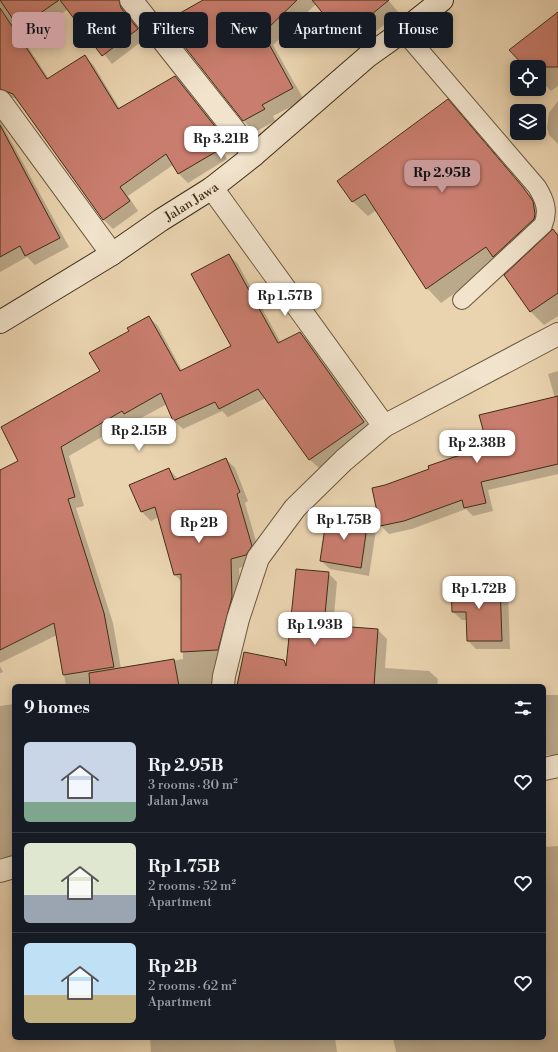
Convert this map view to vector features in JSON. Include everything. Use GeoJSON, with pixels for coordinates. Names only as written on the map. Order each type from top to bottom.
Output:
{"type":"FeatureCollection","features":[{"type":"Feature","properties":{"kind":"street"},"geometry":{"type":"LineString","coordinates":[[130,0],[254,155]]}},
{"type":"Feature","properties":{"kind":"street","name":"Jalan Jawa"},"geometry":{"type":"LineString","coordinates":[[427,12],[442,0]]}},
{"type":"Feature","properties":{"kind":"street","name":"Jalan Jawa"},"geometry":{"type":"LineString","coordinates":[[0,322],[112,254],[161,220],[212,188],[254,155],[368,56],[384,45]]}},
{"type":"Feature","properties":{"kind":"street"},"geometry":{"type":"LineString","coordinates":[[0,101],[112,254]]}},
{"type":"Feature","properties":{"kind":"street"},"geometry":{"type":"LineString","coordinates":[[212,188],[384,426]]}},
{"type":"Feature","properties":{"kind":"street"},"geometry":{"type":"LineString","coordinates":[[223,684],[238,619],[258,558],[295,508],[344,460],[384,426],[558,334]]}},
{"type":"Feature","properties":{"kind":"street"},"geometry":{"type":"LineString","coordinates":[[546,768],[558,766]]}},
{"type":"Feature","properties":{"kind":"street"},"geometry":{"type":"LineString","coordinates":[[0,871],[12,868]]}},
{"type":"Feature","properties":{"kind":"lane"},"geometry":{"type":"LineString","coordinates":[[418,48],[537,187],[546,207],[547,213],[543,225],[462,300]]}},
{"type":"Feature","properties":{"kind":"building"},"geometry":{"type":"Polygon","coordinates":[[[0,0],[59,0],[42,12],[12,12],[12,18],[0,0]]]}},
{"type":"Feature","properties":{"kind":"building"},"geometry":{"type":"Polygon","coordinates":[[[60,0],[119,0],[121,8],[124,12],[73,12],[73,17],[60,0]]]}},
{"type":"Feature","properties":{"kind":"building"},"geometry":{"type":"Polygon","coordinates":[[[203,0],[297,0],[285,12],[279,12],[279,17],[271,25],[271,12],[216,12],[216,48],[271,48],[293,88],[262,105],[265,109],[243,121],[186,48],[208,48],[208,12],[182,12],[203,0]]]}},
{"type":"Feature","properties":{"kind":"building"},"geometry":{"type":"Polygon","coordinates":[[[312,0],[389,0],[374,12],[322,12],[312,0]]]}},
{"type":"Feature","properties":{"kind":"building"},"geometry":{"type":"Polygon","coordinates":[[[0,8],[12,26],[12,48],[26,48],[47,79],[85,55],[118,109],[175,76],[221,134],[212,139],[219,150],[178,174],[166,154],[120,187],[130,201],[103,220],[13,94],[0,89],[0,8]]]}},
{"type":"Feature","properties":{"kind":"building"},"geometry":{"type":"Polygon","coordinates":[[[558,12],[558,67],[546,67],[546,60],[518,60],[509,50],[558,12]]]}},
{"type":"Feature","properties":{"kind":"building"},"geometry":{"type":"Polygon","coordinates":[[[131,20],[138,29],[131,34],[131,20]]]}},
{"type":"Feature","properties":{"kind":"building"},"geometry":{"type":"Polygon","coordinates":[[[96,48],[113,48],[102,56],[96,48]]]}},
{"type":"Feature","properties":{"kind":"building"},"geometry":{"type":"Polygon","coordinates":[[[448,99],[522,186],[533,201],[535,214],[534,219],[493,257],[486,247],[426,289],[365,194],[352,202],[337,181],[448,99]]]}},
{"type":"Feature","properties":{"kind":"building"},"geometry":{"type":"Polygon","coordinates":[[[0,125],[60,238],[25,256],[20,246],[0,257],[0,125]]]}},
{"type":"Feature","properties":{"kind":"building"},"geometry":{"type":"Polygon","coordinates":[[[553,229],[558,236],[558,293],[530,312],[504,275],[553,229]]]}},
{"type":"Feature","properties":{"kind":"building"},"geometry":{"type":"Polygon","coordinates":[[[229,254],[278,343],[300,332],[364,422],[309,460],[258,389],[219,409],[215,402],[173,421],[161,393],[124,414],[122,411],[61,447],[75,497],[68,499],[104,613],[114,667],[63,675],[54,623],[0,650],[0,470],[18,461],[1,427],[100,371],[89,353],[129,331],[127,328],[149,316],[180,371],[231,346],[191,274],[229,254]]]}},
{"type":"Feature","properties":{"kind":"building"},"geometry":{"type":"Polygon","coordinates":[[[558,396],[558,464],[481,482],[486,503],[464,508],[462,500],[404,521],[380,526],[372,488],[385,485],[429,469],[428,466],[454,457],[488,448],[479,415],[558,396]]]}},
{"type":"Feature","properties":{"kind":"building"},"geometry":{"type":"Polygon","coordinates":[[[226,458],[240,492],[237,494],[252,546],[246,555],[231,559],[232,597],[218,650],[181,652],[181,574],[174,575],[155,507],[141,512],[129,485],[169,468],[174,480],[226,458]]]}},
{"type":"Feature","properties":{"kind":"building"},"geometry":{"type":"Polygon","coordinates":[[[327,514],[368,520],[361,568],[320,561],[327,514]]]}},
{"type":"Feature","properties":{"kind":"building"},"geometry":{"type":"Polygon","coordinates":[[[296,569],[329,572],[324,625],[378,629],[374,684],[237,684],[244,652],[284,660],[286,666],[296,569]]]}},
{"type":"Feature","properties":{"kind":"building"},"geometry":{"type":"Polygon","coordinates":[[[500,583],[502,641],[467,641],[466,612],[452,612],[451,584],[500,583]]]}},
{"type":"Feature","properties":{"kind":"building"},"geometry":{"type":"Polygon","coordinates":[[[174,659],[179,684],[90,684],[89,673],[174,659]]]}}]}
